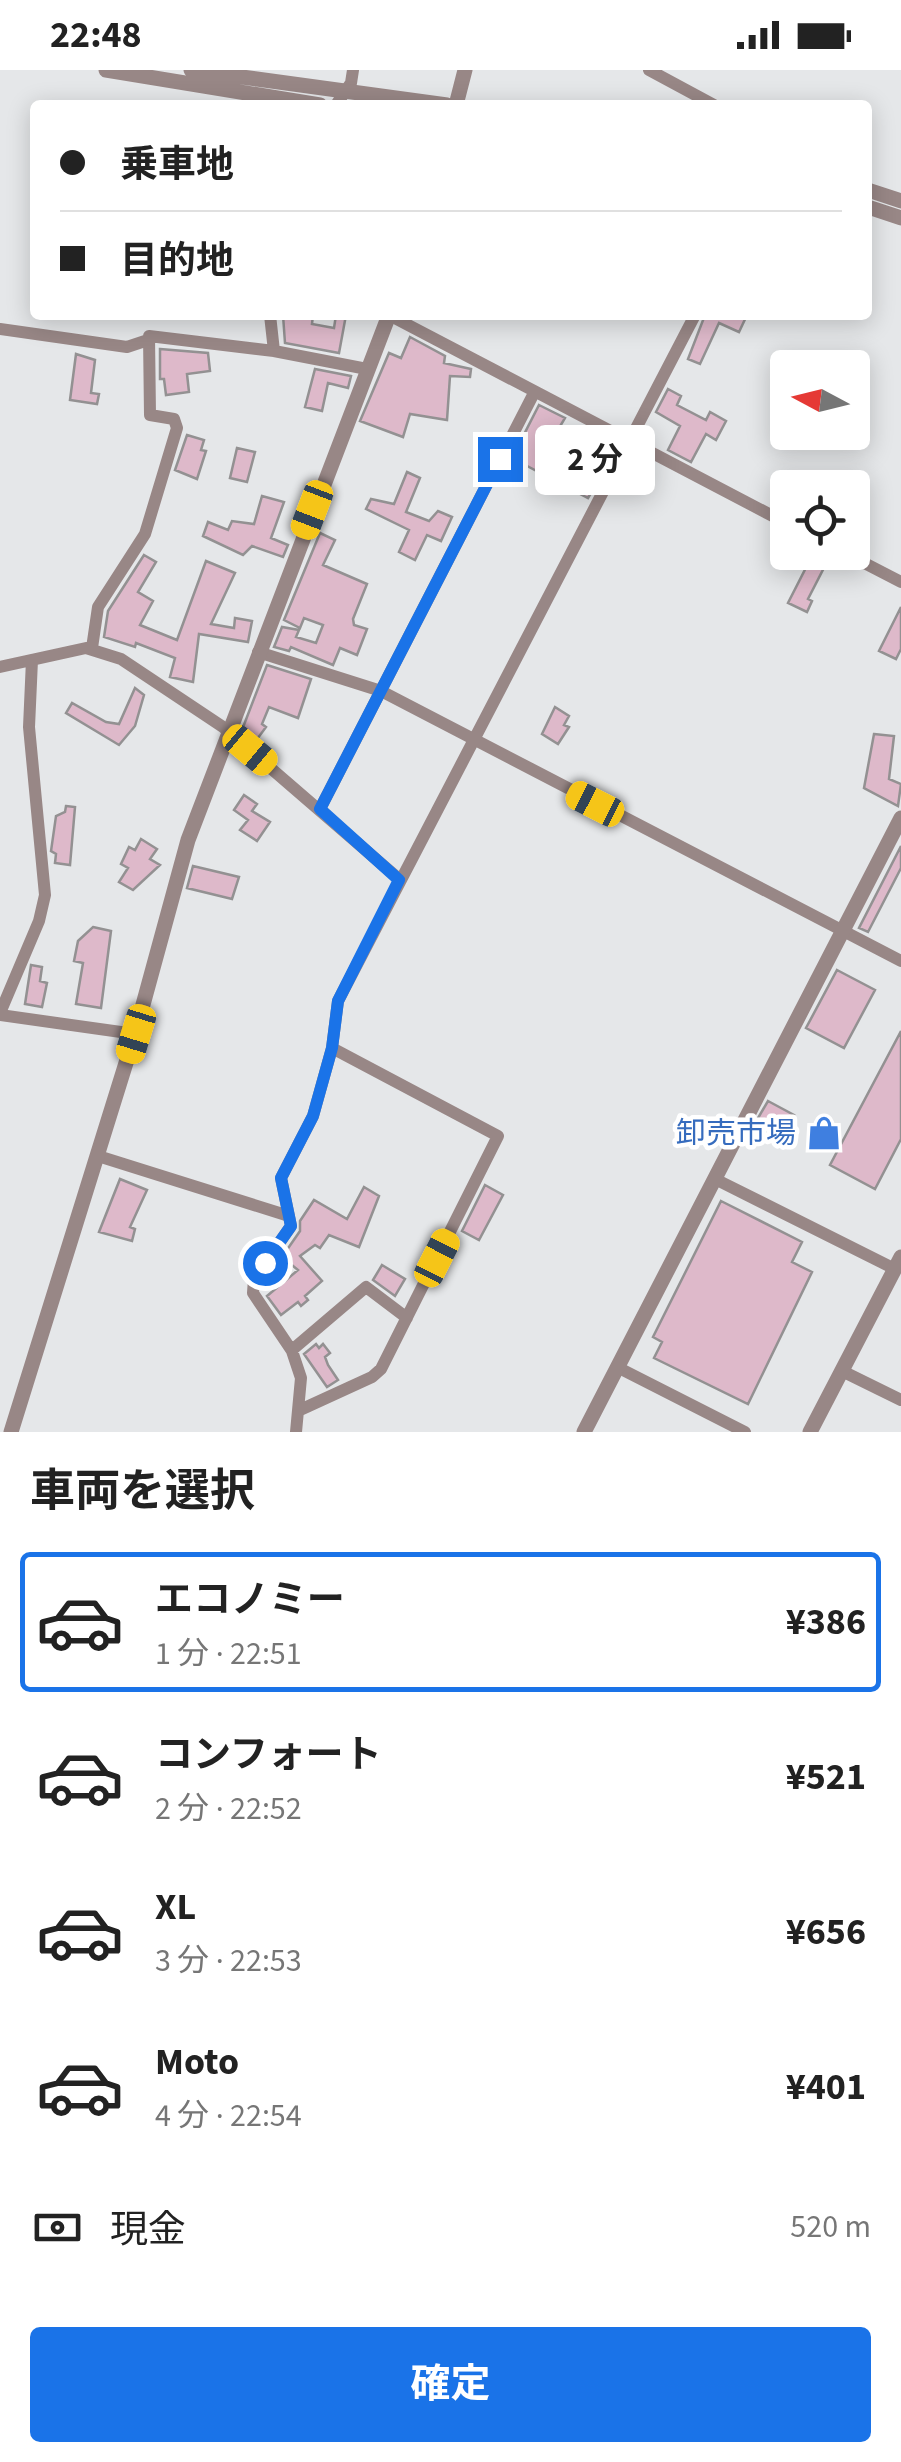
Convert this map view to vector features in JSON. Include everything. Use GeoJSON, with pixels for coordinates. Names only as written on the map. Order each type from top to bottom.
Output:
{"type":"FeatureCollection","features":[{"type":"Feature","properties":{"kind":"street"},"geometry":{"type":"LineString","coordinates":[[106,70],[289,100]]}},
{"type":"Feature","properties":{"kind":"street"},"geometry":{"type":"LineString","coordinates":[[191,70],[340,99],[353,70]]}},
{"type":"Feature","properties":{"kind":"street"},"geometry":{"type":"LineString","coordinates":[[457,100],[465,70]]}},
{"type":"Feature","properties":{"kind":"street"},"geometry":{"type":"LineString","coordinates":[[649,70],[705,100]]}},
{"type":"Feature","properties":{"kind":"street"},"geometry":{"type":"LineString","coordinates":[[872,191],[901,201]]}},
{"type":"Feature","properties":{"kind":"street"},"geometry":{"type":"LineString","coordinates":[[872,207],[901,218]]}},
{"type":"Feature","properties":{"kind":"street"},"geometry":{"type":"LineString","coordinates":[[271,320],[274,351]]}},
{"type":"Feature","properties":{"kind":"street"},"geometry":{"type":"LineString","coordinates":[[11,1432],[136,1034],[188,840],[387,320]]}},
{"type":"Feature","properties":{"kind":"street"},"geometry":{"type":"LineString","coordinates":[[398,320],[770,515]]}},
{"type":"Feature","properties":{"kind":"street"},"geometry":{"type":"LineString","coordinates":[[296,1432],[300,1378],[292,1350],[253,1293],[254,1278],[291,1226],[281,1178],[306,1134],[332,1048],[338,1001],[692,320]]}},
{"type":"Feature","properties":{"kind":"street"},"geometry":{"type":"LineString","coordinates":[[0,330],[127,346],[148,340],[149,336],[274,351],[366,370]]}},
{"type":"Feature","properties":{"kind":"street"},"geometry":{"type":"LineString","coordinates":[[92,648],[98,607],[145,534],[177,428],[174,420],[150,415],[148,340]]}},
{"type":"Feature","properties":{"kind":"street"},"geometry":{"type":"LineString","coordinates":[[320,809],[534,393]]}},
{"type":"Feature","properties":{"kind":"street"},"geometry":{"type":"LineString","coordinates":[[870,566],[901,582]]}},
{"type":"Feature","properties":{"kind":"street"},"geometry":{"type":"LineString","coordinates":[[0,668],[92,648],[121,660],[227,731],[399,880]]}},
{"type":"Feature","properties":{"kind":"street"},"geometry":{"type":"LineString","coordinates":[[258,652],[381,692],[901,960]]}},
{"type":"Feature","properties":{"kind":"street"},"geometry":{"type":"LineString","coordinates":[[32,660],[29,728],[45,895],[40,921],[0,1014],[136,1034]]}},
{"type":"Feature","properties":{"kind":"street"},"geometry":{"type":"LineString","coordinates":[[584,1432],[901,818]]}},
{"type":"Feature","properties":{"kind":"street"},"geometry":{"type":"LineString","coordinates":[[300,1410],[372,1378],[498,1136],[332,1048]]}},
{"type":"Feature","properties":{"kind":"street"},"geometry":{"type":"LineString","coordinates":[[98,1156],[289,1216]]}},
{"type":"Feature","properties":{"kind":"street"},"geometry":{"type":"LineString","coordinates":[[715,1179],[898,1263],[810,1432]]}},
{"type":"Feature","properties":{"kind":"street"},"geometry":{"type":"LineString","coordinates":[[292,1350],[366,1287],[406,1318]]}},
{"type":"Feature","properties":{"kind":"street"},"geometry":{"type":"LineString","coordinates":[[617,1367],[744,1432]]}},
{"type":"Feature","properties":{"kind":"street"},"geometry":{"type":"LineString","coordinates":[[842,1371],[901,1400]]}},
{"type":"Feature","properties":{"kind":"building"},"geometry":{"type":"Polygon","coordinates":[[[283,320],[312,320],[312,324],[334,328],[335,320],[345,320],[339,353],[285,343],[283,320]]]}},
{"type":"Feature","properties":{"kind":"building"},"geometry":{"type":"Polygon","coordinates":[[[703,320],[745,320],[739,332],[719,323],[700,364],[688,359],[703,320]]]}},
{"type":"Feature","properties":{"kind":"building"},"geometry":{"type":"Polygon","coordinates":[[[410,337],[445,356],[444,363],[471,369],[470,377],[450,376],[447,420],[410,414],[403,437],[360,421],[389,353],[401,358],[410,337]]]}},
{"type":"Feature","properties":{"kind":"building"},"geometry":{"type":"Polygon","coordinates":[[[160,349],[208,353],[210,371],[187,374],[189,392],[166,395],[164,379],[160,379],[160,349]]]}},
{"type":"Feature","properties":{"kind":"building"},"geometry":{"type":"Polygon","coordinates":[[[76,354],[95,360],[91,393],[99,394],[97,404],[70,400],[76,354]]]}},
{"type":"Feature","properties":{"kind":"building"},"geometry":{"type":"Polygon","coordinates":[[[315,369],[351,376],[348,388],[328,383],[322,411],[305,407],[315,369]]]}},
{"type":"Feature","properties":{"kind":"building"},"geometry":{"type":"Polygon","coordinates":[[[668,389],[681,396],[677,405],[706,420],[710,412],[726,421],[716,440],[706,434],[691,462],[668,450],[680,426],[656,412],[668,389]]]}},
{"type":"Feature","properties":{"kind":"building"},"geometry":{"type":"Polygon","coordinates":[[[539,405],[565,418],[559,428],[610,457],[603,470],[581,457],[571,476],[594,488],[588,498],[512,458],[539,405]]]}},
{"type":"Feature","properties":{"kind":"building"},"geometry":{"type":"Polygon","coordinates":[[[187,435],[204,440],[201,450],[206,451],[197,479],[175,470],[187,435]]]}},
{"type":"Feature","properties":{"kind":"building"},"geometry":{"type":"Polygon","coordinates":[[[237,448],[255,452],[247,482],[230,478],[237,448]]]}},
{"type":"Feature","properties":{"kind":"building"},"geometry":{"type":"Polygon","coordinates":[[[407,472],[420,478],[406,512],[429,521],[438,511],[452,517],[441,541],[427,535],[415,560],[399,552],[409,530],[366,509],[371,499],[394,504],[407,472]]]}},
{"type":"Feature","properties":{"kind":"building"},"geometry":{"type":"Polygon","coordinates":[[[262,496],[284,502],[271,538],[288,545],[283,557],[252,546],[243,555],[203,536],[208,522],[228,530],[232,521],[254,524],[262,496]]]}},
{"type":"Feature","properties":{"kind":"building"},"geometry":{"type":"Polygon","coordinates":[[[320,533],[335,540],[323,565],[367,584],[353,619],[354,625],[367,629],[357,655],[340,648],[333,665],[291,647],[289,651],[274,647],[282,627],[299,630],[296,637],[316,643],[323,625],[304,618],[300,628],[284,620],[320,533]]]}},
{"type":"Feature","properties":{"kind":"building"},"geometry":{"type":"Polygon","coordinates":[[[144,555],[156,562],[138,592],[153,601],[140,625],[177,640],[206,561],[235,573],[211,624],[234,628],[235,618],[252,621],[248,642],[199,634],[193,682],[170,677],[175,658],[136,643],[135,647],[104,637],[108,611],[144,555]]]}},
{"type":"Feature","properties":{"kind":"building"},"geometry":{"type":"Polygon","coordinates":[[[805,570],[823,570],[808,599],[812,601],[807,612],[788,603],[805,570]]]}},
{"type":"Feature","properties":{"kind":"building"},"geometry":{"type":"Polygon","coordinates":[[[901,607],[901,649],[896,659],[879,651],[901,607]]]}},
{"type":"Feature","properties":{"kind":"building"},"geometry":{"type":"Polygon","coordinates":[[[267,665],[311,679],[298,718],[269,707],[262,724],[266,727],[255,742],[242,730],[267,665]]]}},
{"type":"Feature","properties":{"kind":"building"},"geometry":{"type":"Polygon","coordinates":[[[135,688],[144,695],[135,726],[119,745],[66,713],[72,703],[106,722],[119,724],[135,688]]]}},
{"type":"Feature","properties":{"kind":"building"},"geometry":{"type":"Polygon","coordinates":[[[555,707],[569,716],[564,725],[569,727],[558,744],[542,734],[555,707]]]}},
{"type":"Feature","properties":{"kind":"building"},"geometry":{"type":"Polygon","coordinates":[[[874,734],[894,736],[889,779],[901,784],[898,806],[864,788],[874,734]]]}},
{"type":"Feature","properties":{"kind":"building"},"geometry":{"type":"Polygon","coordinates":[[[244,795],[257,804],[252,811],[270,822],[257,841],[240,830],[248,820],[234,810],[244,795]]]}},
{"type":"Feature","properties":{"kind":"building"},"geometry":{"type":"Polygon","coordinates":[[[66,806],[75,807],[70,865],[55,863],[56,854],[51,851],[56,816],[65,812],[66,806]]]}},
{"type":"Feature","properties":{"kind":"building"},"geometry":{"type":"Polygon","coordinates":[[[141,839],[157,849],[150,859],[160,865],[133,890],[119,882],[128,868],[121,864],[129,847],[135,850],[141,839]]]}},
{"type":"Feature","properties":{"kind":"building"},"geometry":{"type":"Polygon","coordinates":[[[901,846],[901,868],[868,932],[859,928],[901,846]]]}},
{"type":"Feature","properties":{"kind":"building"},"geometry":{"type":"Polygon","coordinates":[[[193,866],[239,877],[232,899],[187,888],[193,866]]]}},
{"type":"Feature","properties":{"kind":"building"},"geometry":{"type":"Polygon","coordinates":[[[93,927],[111,931],[101,1008],[76,1004],[83,963],[74,961],[78,941],[93,927]]]}},
{"type":"Feature","properties":{"kind":"building"},"geometry":{"type":"Polygon","coordinates":[[[31,965],[42,967],[40,981],[47,983],[42,1007],[25,1004],[31,965]]]}},
{"type":"Feature","properties":{"kind":"building"},"geometry":{"type":"Polygon","coordinates":[[[837,970],[875,990],[844,1048],[806,1028],[837,970]]]}},
{"type":"Feature","properties":{"kind":"building"},"geometry":{"type":"Polygon","coordinates":[[[901,1031],[901,1139],[875,1189],[830,1165],[901,1031]]]}},
{"type":"Feature","properties":{"kind":"building"},"geometry":{"type":"Polygon","coordinates":[[[768,1101],[794,1115],[785,1133],[758,1118],[768,1101]]]}},
{"type":"Feature","properties":{"kind":"building"},"geometry":{"type":"Polygon","coordinates":[[[120,1179],[147,1190],[130,1227],[135,1229],[132,1241],[99,1232],[120,1179]]]}},
{"type":"Feature","properties":{"kind":"building"},"geometry":{"type":"Polygon","coordinates":[[[485,1185],[503,1195],[479,1240],[462,1231],[485,1185]]]}},
{"type":"Feature","properties":{"kind":"building"},"geometry":{"type":"Polygon","coordinates":[[[364,1187],[379,1196],[359,1247],[329,1235],[320,1248],[315,1245],[300,1256],[322,1281],[305,1296],[308,1300],[301,1306],[298,1302],[281,1315],[267,1296],[298,1270],[282,1257],[300,1231],[300,1221],[314,1200],[347,1219],[364,1187]]]}},
{"type":"Feature","properties":{"kind":"building"},"geometry":{"type":"Polygon","coordinates":[[[721,1201],[802,1242],[792,1262],[812,1272],[748,1404],[654,1358],[662,1342],[653,1337],[721,1201]]]}},
{"type":"Feature","properties":{"kind":"building"},"geometry":{"type":"Polygon","coordinates":[[[382,1265],[405,1279],[395,1296],[373,1280],[382,1265]]]}},
{"type":"Feature","properties":{"kind":"building"},"geometry":{"type":"Polygon","coordinates":[[[316,1344],[319,1348],[323,1344],[330,1353],[325,1357],[338,1380],[327,1387],[304,1354],[316,1344]]]}},
{"type":"Feature","properties":{"kind":"place","name":"卸売市場"},"geometry":{"type":"Point","coordinates":[824,1133]}},
{"type":"Feature","properties":{"kind":"route"},"geometry":{"type":"LineString","coordinates":[[265,1263],[291,1226],[281,1178],[313,1116],[332,1048],[338,1001],[399,880],[320,809],[500,459]]}}]}
